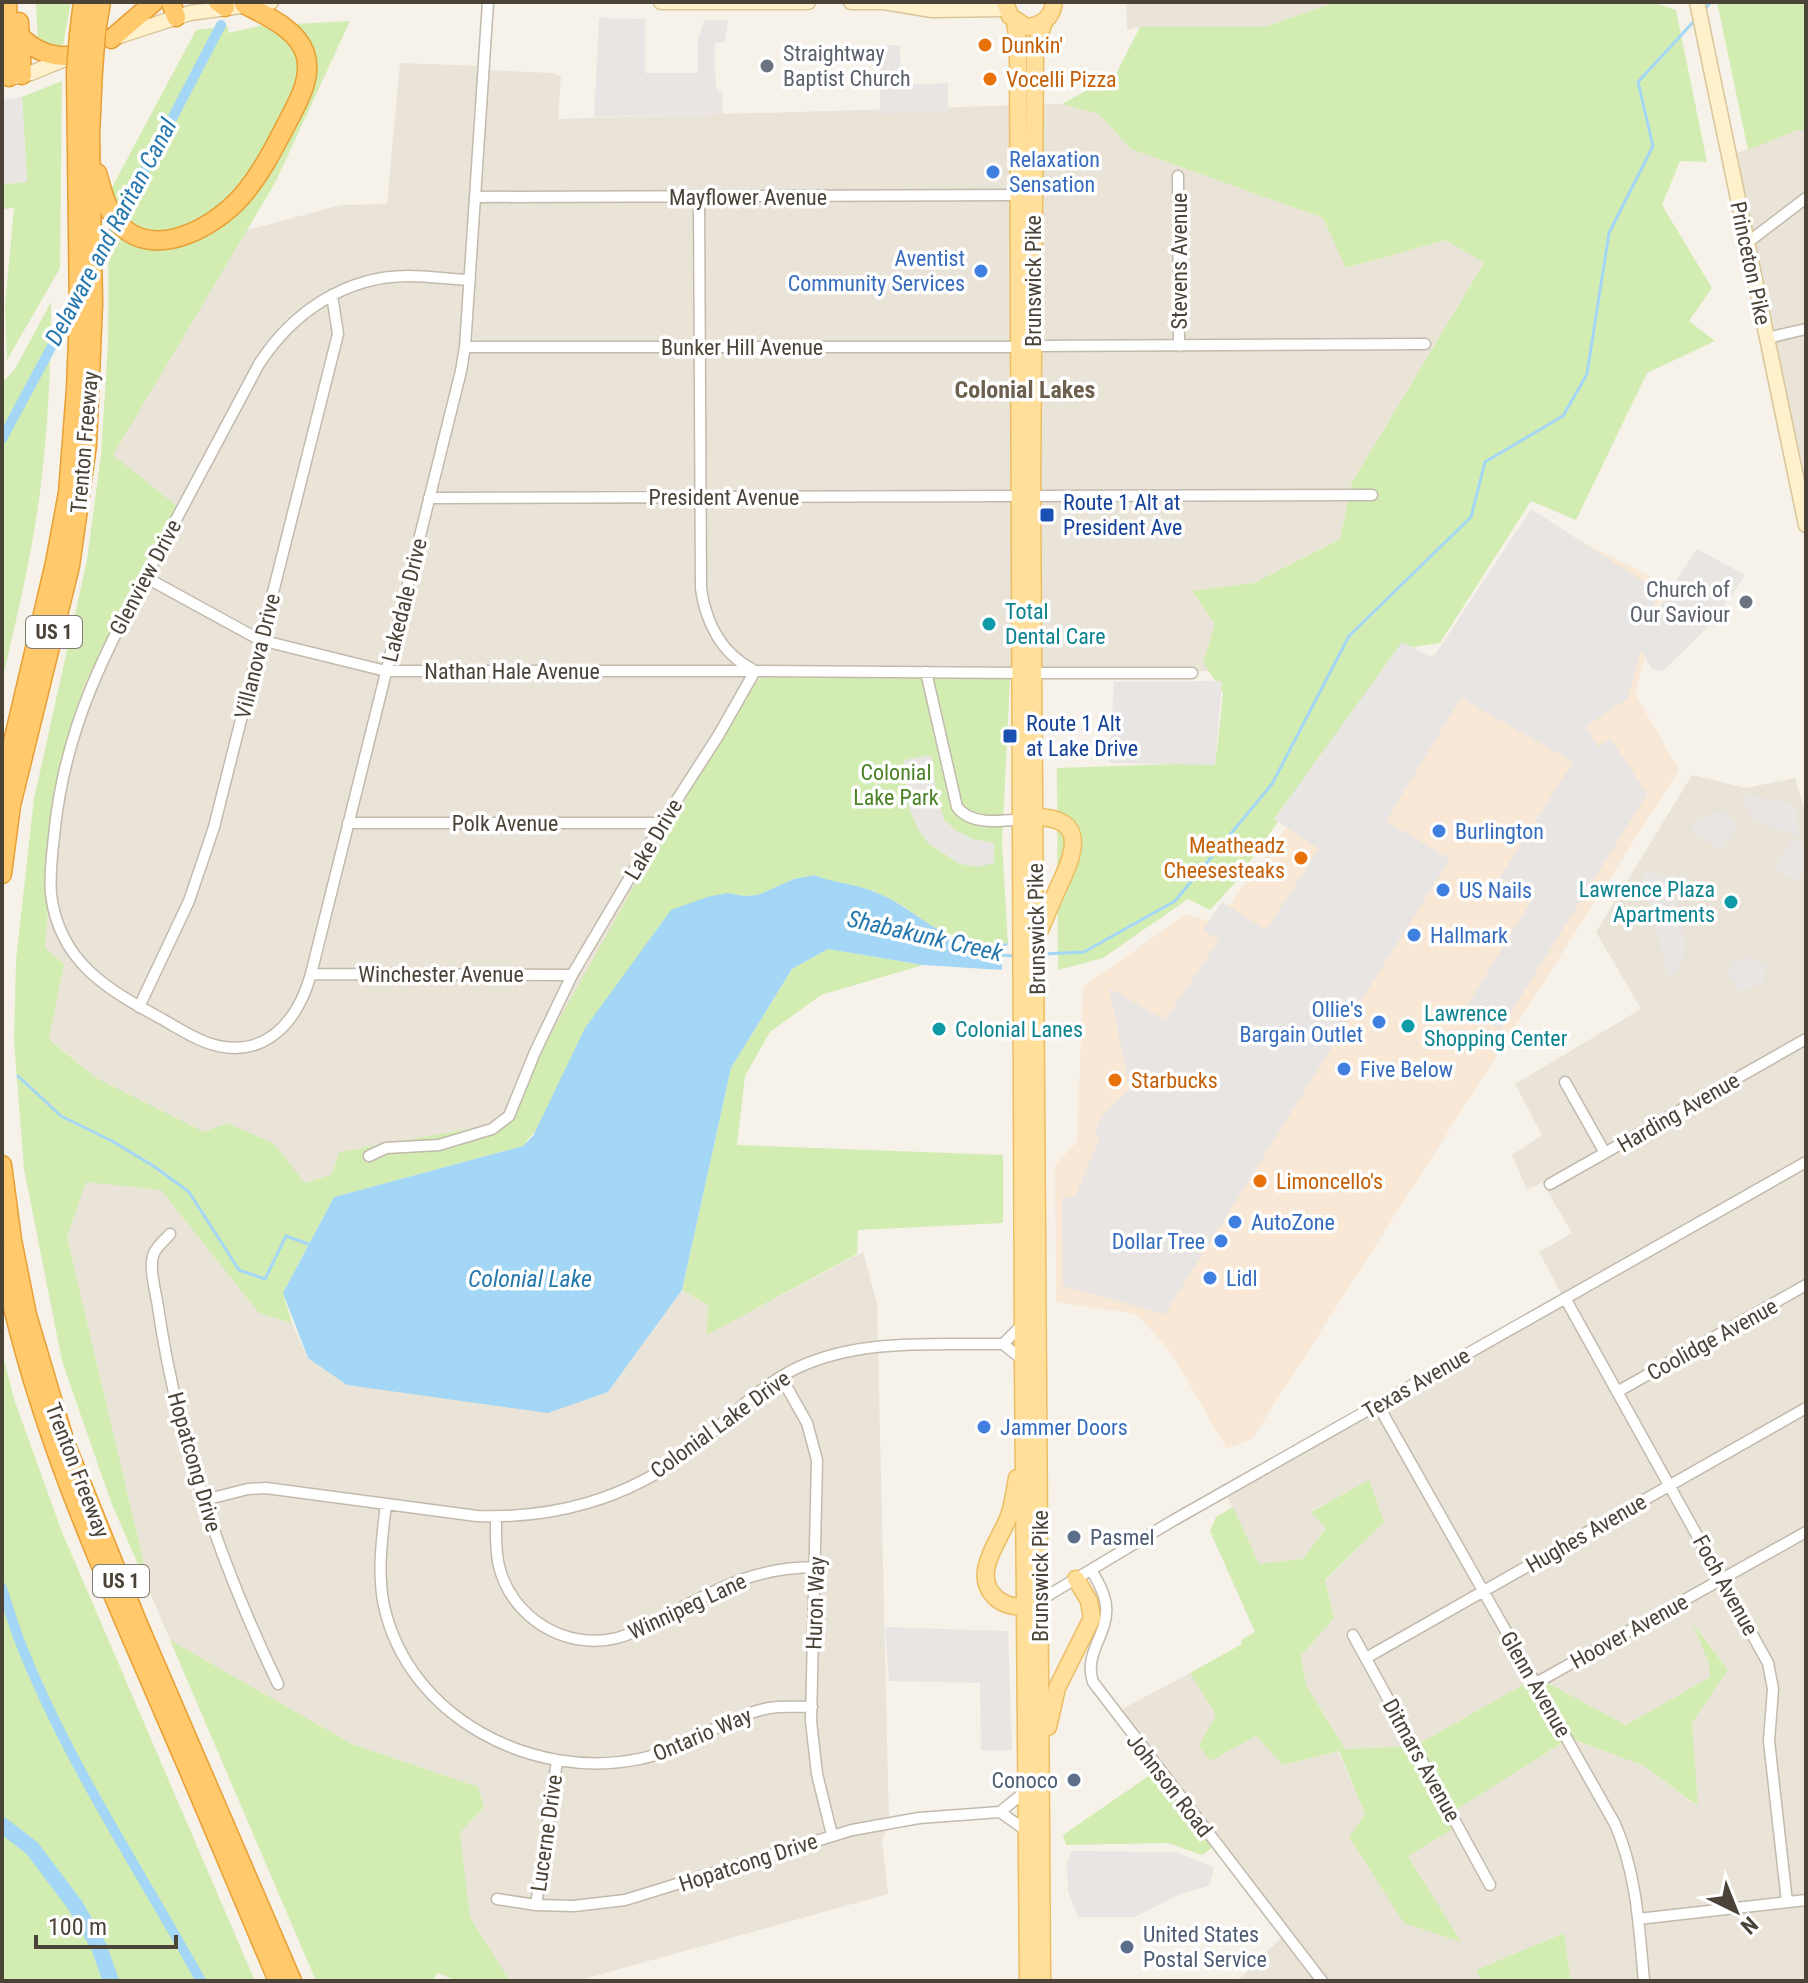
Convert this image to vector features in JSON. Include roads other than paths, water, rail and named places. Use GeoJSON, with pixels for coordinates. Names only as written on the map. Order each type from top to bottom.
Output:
{"type":"FeatureCollection","features":[{"type":"Feature","properties":{"kind":"highway"},"geometry":{"type":"LineString","coordinates":[[7,2],[11,77]]}},
{"type":"Feature","properties":{"kind":"highway"},"geometry":{"type":"LineString","coordinates":[[10,39],[18,2]]}},
{"type":"Feature","properties":{"kind":"highway","name":"Trenton Freeway"},"geometry":{"type":"LineString","coordinates":[[83,2],[95,35]]}},
{"type":"Feature","properties":{"kind":"highway","name":"Trenton Freeway"},"geometry":{"type":"LineString","coordinates":[[91,202],[80,66],[95,35],[101,2]]}},
{"type":"Feature","properties":{"kind":"highway"},"geometry":{"type":"LineString","coordinates":[[95,35],[154,2]]}},
{"type":"Feature","properties":{"kind":"highway"},"geometry":{"type":"LineString","coordinates":[[91,202],[133,235],[153,241],[175,238],[195,231],[241,197],[267,162],[307,77],[306,55],[295,36],[275,21],[227,5]]}},
{"type":"Feature","properties":{"kind":"highway"},"geometry":{"type":"LineString","coordinates":[[10,39],[80,66]]}},
{"type":"Feature","properties":{"kind":"highway","name":"Trenton Freeway"},"geometry":{"type":"LineString","coordinates":[[2,789],[65,507],[93,303],[90,134],[80,66]]}},
{"type":"Feature","properties":{"kind":"highway","name":"Trenton Freeway"},"geometry":{"type":"LineString","coordinates":[[2,874],[11,805],[70,566],[87,445],[83,389]]}},
{"type":"Feature","properties":{"kind":"highway","name":"Trenton Freeway"},"geometry":{"type":"LineString","coordinates":[[2,1165],[12,1240],[27,1315],[65,1443],[138,1624],[292,1981]]}},
{"type":"Feature","properties":{"kind":"highway","name":"Trenton Freeway"},"geometry":{"type":"LineString","coordinates":[[2,1256],[25,1359],[53,1448],[126,1629],[278,1981]]}},
{"type":"Feature","properties":{"kind":"main road"},"geometry":{"type":"LineString","coordinates":[[11,77],[80,66],[95,35],[173,10],[271,2]]}},
{"type":"Feature","properties":{"kind":"main road"},"geometry":{"type":"LineString","coordinates":[[661,2],[808,2]]}},
{"type":"Feature","properties":{"kind":"main road"},"geometry":{"type":"LineString","coordinates":[[851,2],[883,2],[932,10],[1009,11],[1026,27],[1044,22]]}},
{"type":"Feature","properties":{"kind":"main road","name":"Brunswick Pike"},"geometry":{"type":"LineString","coordinates":[[1042,1981],[1041,1773],[1023,1360],[1032,943],[1028,818],[1026,346],[1035,48],[1054,2]]}},
{"type":"Feature","properties":{"kind":"main road","name":"Princeton Pike"},"geometry":{"type":"LineString","coordinates":[[1698,3],[1767,338],[1802,490],[1806,525]]}},
{"type":"Feature","properties":{"kind":"main road","name":"Brunswick Pike"},"geometry":{"type":"LineString","coordinates":[[1009,11],[1018,43],[1026,346]]}},
{"type":"Feature","properties":{"kind":"main road"},"geometry":{"type":"LineString","coordinates":[[1028,818],[1049,817],[1065,825],[1075,849],[1032,943]]}},
{"type":"Feature","properties":{"kind":"main road","name":"Brunswick Pike"},"geometry":{"type":"LineString","coordinates":[[1028,1981],[1028,1790],[1033,1603],[1029,978]]}},
{"type":"Feature","properties":{"kind":"main road"},"geometry":{"type":"LineString","coordinates":[[1025,1421],[1011,1512],[985,1572],[994,1596],[1009,1605],[1033,1603]]}},
{"type":"Feature","properties":{"kind":"main road"},"geometry":{"type":"LineString","coordinates":[[1041,1773],[1057,1688],[1092,1618],[1089,1601],[1076,1579]]}},
{"type":"Feature","properties":{"kind":"street","name":"Lakedale Drive"},"geometry":{"type":"LineString","coordinates":[[139,1007],[204,1042],[242,1047],[268,1039],[290,1022],[304,998],[465,347],[488,2]]}},
{"type":"Feature","properties":{"kind":"street","name":"Stevens Avenue"},"geometry":{"type":"LineString","coordinates":[[1178,176],[1179,346]]}},
{"type":"Feature","properties":{"kind":"street","name":"Mayflower Avenue"},"geometry":{"type":"LineString","coordinates":[[475,197],[1021,195]]}},
{"type":"Feature","properties":{"kind":"street"},"geometry":{"type":"LineString","coordinates":[[699,198],[701,589],[716,635],[736,659],[755,671],[1192,673]]}},
{"type":"Feature","properties":{"kind":"street"},"geometry":{"type":"LineString","coordinates":[[1747,243],[1806,198]]}},
{"type":"Feature","properties":{"kind":"street","name":"Glenview Drive"},"geometry":{"type":"LineString","coordinates":[[139,1007],[102,984],[74,953],[55,913],[50,877],[59,793],[77,721],[105,653],[259,364],[287,327],[332,295],[385,278],[406,276],[470,280]]}},
{"type":"Feature","properties":{"kind":"street","name":"Villanova Drive"},"geometry":{"type":"LineString","coordinates":[[139,1007],[203,864],[214,827],[338,334],[332,295]]}},
{"type":"Feature","properties":{"kind":"street"},"geometry":{"type":"LineString","coordinates":[[1767,338],[1806,329]]}},
{"type":"Feature","properties":{"kind":"street","name":"Bunker Hill Avenue"},"geometry":{"type":"LineString","coordinates":[[465,347],[1425,344]]}},
{"type":"Feature","properties":{"kind":"street","name":"President Avenue"},"geometry":{"type":"LineString","coordinates":[[429,498],[1372,495]]}},
{"type":"Feature","properties":{"kind":"street","name":"Nathan Hale Avenue"},"geometry":{"type":"LineString","coordinates":[[145,577],[260,640],[386,671],[755,671]]}},
{"type":"Feature","properties":{"kind":"street","name":"Lake Drive"},"geometry":{"type":"LineString","coordinates":[[369,1156],[386,1148],[439,1145],[492,1129],[514,1109],[535,1052],[572,975],[755,671]]}},
{"type":"Feature","properties":{"kind":"street"},"geometry":{"type":"LineString","coordinates":[[926,672],[957,807],[961,813],[975,820],[1028,818]]}},
{"type":"Feature","properties":{"kind":"street","name":"Polk Avenue"},"geometry":{"type":"LineString","coordinates":[[348,823],[662,823]]}},
{"type":"Feature","properties":{"kind":"street","name":"Winchester Avenue"},"geometry":{"type":"LineString","coordinates":[[311,974],[572,975]]}},
{"type":"Feature","properties":{"kind":"street","name":"Harding Avenue"},"geometry":{"type":"LineString","coordinates":[[1550,1184],[1806,1039]]}},
{"type":"Feature","properties":{"kind":"street"},"geometry":{"type":"LineString","coordinates":[[1565,1082],[1605,1153]]}},
{"type":"Feature","properties":{"kind":"street","name":"Texas Avenue"},"geometry":{"type":"LineString","coordinates":[[1033,1603],[1806,1162]]}},
{"type":"Feature","properties":{"kind":"street","name":"Hopatcong Drive"},"geometry":{"type":"LineString","coordinates":[[170,1234],[154,1253],[153,1273],[176,1399],[204,1500],[228,1571],[278,1684]]}},
{"type":"Feature","properties":{"kind":"street","name":"Coolidge Avenue"},"geometry":{"type":"LineString","coordinates":[[1617,1392],[1806,1285]]}},
{"type":"Feature","properties":{"kind":"street","name":"Foch Avenue"},"geometry":{"type":"LineString","coordinates":[[1565,1298],[1763,1650],[1771,1675],[1769,1741],[1787,1902]]}},
{"type":"Feature","properties":{"kind":"street"},"geometry":{"type":"LineString","coordinates":[[1023,1360],[1003,1344],[1024,1323]]}},
{"type":"Feature","properties":{"kind":"street","name":"Colonial Lake Drive"},"geometry":{"type":"LineString","coordinates":[[204,1500],[248,1489],[266,1488],[496,1517],[562,1510],[614,1495],[638,1484],[688,1452],[763,1388],[817,1359],[854,1349],[1003,1344]]}},
{"type":"Feature","properties":{"kind":"street","name":"Huron Way"},"geometry":{"type":"LineString","coordinates":[[781,1377],[807,1423],[817,1460],[812,1707],[817,1774],[832,1835]]}},
{"type":"Feature","properties":{"kind":"street","name":"Glenn Avenue"},"geometry":{"type":"LineString","coordinates":[[1378,1405],[1615,1824],[1631,1867],[1644,1981]]}},
{"type":"Feature","properties":{"kind":"street","name":"Hughes Avenue"},"geometry":{"type":"LineString","coordinates":[[1366,1658],[1806,1408]]}},
{"type":"Feature","properties":{"kind":"street","name":"Ontario Way"},"geometry":{"type":"LineString","coordinates":[[386,1504],[381,1587],[390,1628],[408,1663],[437,1699],[472,1728],[514,1749],[557,1761],[595,1764],[642,1759],[683,1746],[757,1710],[812,1707]]}},
{"type":"Feature","properties":{"kind":"street","name":"Winnipeg Lane"},"geometry":{"type":"LineString","coordinates":[[496,1517],[499,1567],[511,1595],[543,1627],[569,1638],[598,1641],[628,1635],[750,1575],[790,1567],[817,1567]]}},
{"type":"Feature","properties":{"kind":"street","name":"Hoover Avenue"},"geometry":{"type":"LineString","coordinates":[[1536,1683],[1806,1532]]}},
{"type":"Feature","properties":{"kind":"street","name":"Johnson Road"},"geometry":{"type":"LineString","coordinates":[[1091,1570],[1104,1593],[1106,1615],[1089,1664],[1093,1682],[1322,1981]]}},
{"type":"Feature","properties":{"kind":"street","name":"Ditmars Avenue"},"geometry":{"type":"LineString","coordinates":[[1353,1635],[1490,1885]]}},
{"type":"Feature","properties":{"kind":"street","name":"Lucerne Drive"},"geometry":{"type":"LineString","coordinates":[[536,1905],[557,1761]]}},
{"type":"Feature","properties":{"kind":"street"},"geometry":{"type":"LineString","coordinates":[[1028,1790],[1000,1812],[1028,1832]]}},
{"type":"Feature","properties":{"kind":"street","name":"Hopatcong Drive"},"geometry":{"type":"LineString","coordinates":[[497,1899],[536,1905],[574,1906],[625,1900],[832,1835],[919,1818],[1000,1812]]}},
{"type":"Feature","properties":{"kind":"street"},"geometry":{"type":"LineString","coordinates":[[1638,1919],[1806,1900]]}},
{"type":"Feature","properties":{"kind":"water","name":"Colonial Lake"},"geometry":{"type":"Polygon","coordinates":[[[814,875],[875,892],[957,939],[979,944],[1008,943],[1002,956],[1002,970],[923,965],[828,949],[792,969],[731,1068],[682,1290],[608,1392],[548,1413],[347,1385],[308,1358],[283,1293],[334,1197],[523,1146],[533,1136],[585,1028],[671,910],[727,893],[758,895],[794,879],[814,875]]]}},
{"type":"Feature","properties":{"kind":"waterway","name":"Shabakunk Creek"},"geometry":{"type":"LineString","coordinates":[[1703,11],[1711,2]]}},
{"type":"Feature","properties":{"kind":"waterway","name":"Shabakunk Creek"},"geometry":{"type":"LineString","coordinates":[[1043,954],[1084,952],[1175,901],[1272,784],[1349,636],[1471,517],[1485,462],[1563,416],[1587,374],[1609,233],[1653,146],[1638,82],[1695,20]]}},
{"type":"Feature","properties":{"kind":"waterway","name":"Delaware and Raritan Canal"},"geometry":{"type":"LineString","coordinates":[[96,264],[221,25]]}},
{"type":"Feature","properties":{"kind":"waterway","name":"Delaware and Raritan Canal"},"geometry":{"type":"LineString","coordinates":[[2,439],[75,303]]}},
{"type":"Feature","properties":{"kind":"waterway","name":"Shabakunk Creek"},"geometry":{"type":"LineString","coordinates":[[999,955],[1015,956]]}},
{"type":"Feature","properties":{"kind":"waterway","name":"Shabakunk Creek"},"geometry":{"type":"LineString","coordinates":[[18,1076],[61,1116],[112,1141],[189,1192],[239,1270],[265,1279],[286,1236],[311,1245]]}},
{"type":"Feature","properties":{"kind":"waterway","name":"Delaware and Raritan Canal"},"geometry":{"type":"LineString","coordinates":[[2,1588],[24,1652],[63,1737],[201,1981]]}},
{"type":"Feature","properties":{"kind":"waterway"},"geometry":{"type":"LineString","coordinates":[[2,1825],[32,1848],[75,1905],[99,1947],[111,1981]]}},
{"type":"Feature","properties":{"kind":"place","name":"Dunkin'"},"geometry":{"type":"Point","coordinates":[985,45]}},
{"type":"Feature","properties":{"kind":"place","name":"Straightway Baptist Church"},"geometry":{"type":"Point","coordinates":[767,66]}},
{"type":"Feature","properties":{"kind":"place","name":"Vocelli Pizza"},"geometry":{"type":"Point","coordinates":[990,79]}},
{"type":"Feature","properties":{"kind":"place","name":"Relaxation Sensation"},"geometry":{"type":"Point","coordinates":[993,172]}},
{"type":"Feature","properties":{"kind":"place","name":"Aventist Community Services"},"geometry":{"type":"Point","coordinates":[981,271]}},
{"type":"Feature","properties":{"kind":"place","name":"Route 1 Alt at President Ave"},"geometry":{"type":"Point","coordinates":[1047,515]}},
{"type":"Feature","properties":{"kind":"place","name":"Church of Our Saviour"},"geometry":{"type":"Point","coordinates":[1746,602]}},
{"type":"Feature","properties":{"kind":"place","name":"Total Dental Care"},"geometry":{"type":"Point","coordinates":[989,624]}},
{"type":"Feature","properties":{"kind":"place","name":"Route 1 Alt at Lake Drive"},"geometry":{"type":"Point","coordinates":[1010,736]}},
{"type":"Feature","properties":{"kind":"place","name":"Burlington"},"geometry":{"type":"Point","coordinates":[1439,831]}},
{"type":"Feature","properties":{"kind":"place","name":"Meatheadz Cheesesteaks"},"geometry":{"type":"Point","coordinates":[1301,858]}},
{"type":"Feature","properties":{"kind":"place","name":"US Nails"},"geometry":{"type":"Point","coordinates":[1443,890]}},
{"type":"Feature","properties":{"kind":"place","name":"Lawrence Plaza Apartments"},"geometry":{"type":"Point","coordinates":[1731,902]}},
{"type":"Feature","properties":{"kind":"place","name":"Hallmark"},"geometry":{"type":"Point","coordinates":[1414,935]}},
{"type":"Feature","properties":{"kind":"place","name":"Ollie's Bargain Outlet"},"geometry":{"type":"Point","coordinates":[1379,1022]}},
{"type":"Feature","properties":{"kind":"place","name":"Lawrence Shopping Center"},"geometry":{"type":"Point","coordinates":[1408,1026]}},
{"type":"Feature","properties":{"kind":"place","name":"Colonial Lanes"},"geometry":{"type":"Point","coordinates":[939,1029]}},
{"type":"Feature","properties":{"kind":"place","name":"Five Below"},"geometry":{"type":"Point","coordinates":[1344,1069]}},
{"type":"Feature","properties":{"kind":"place","name":"Starbucks"},"geometry":{"type":"Point","coordinates":[1115,1080]}},
{"type":"Feature","properties":{"kind":"place","name":"Limoncello's"},"geometry":{"type":"Point","coordinates":[1260,1181]}},
{"type":"Feature","properties":{"kind":"place","name":"AutoZone"},"geometry":{"type":"Point","coordinates":[1235,1222]}},
{"type":"Feature","properties":{"kind":"place","name":"Dollar Tree"},"geometry":{"type":"Point","coordinates":[1221,1241]}},
{"type":"Feature","properties":{"kind":"place","name":"Lidl"},"geometry":{"type":"Point","coordinates":[1210,1278]}},
{"type":"Feature","properties":{"kind":"place","name":"Jammer Doors"},"geometry":{"type":"Point","coordinates":[984,1427]}},
{"type":"Feature","properties":{"kind":"place","name":"Pasmel"},"geometry":{"type":"Point","coordinates":[1074,1537]}},
{"type":"Feature","properties":{"kind":"place","name":"Conoco"},"geometry":{"type":"Point","coordinates":[1074,1780]}},
{"type":"Feature","properties":{"kind":"place","name":"United States Postal Service"},"geometry":{"type":"Point","coordinates":[1127,1947]}},
{"type":"Feature","properties":{"kind":"district","name":"Colonial Lakes"},"geometry":{"type":"Point","coordinates":[1025,390]}},
{"type":"Feature","properties":{"kind":"park label","name":"Colonial Lake Park"},"geometry":{"type":"Point","coordinates":[896,784]}}]}
